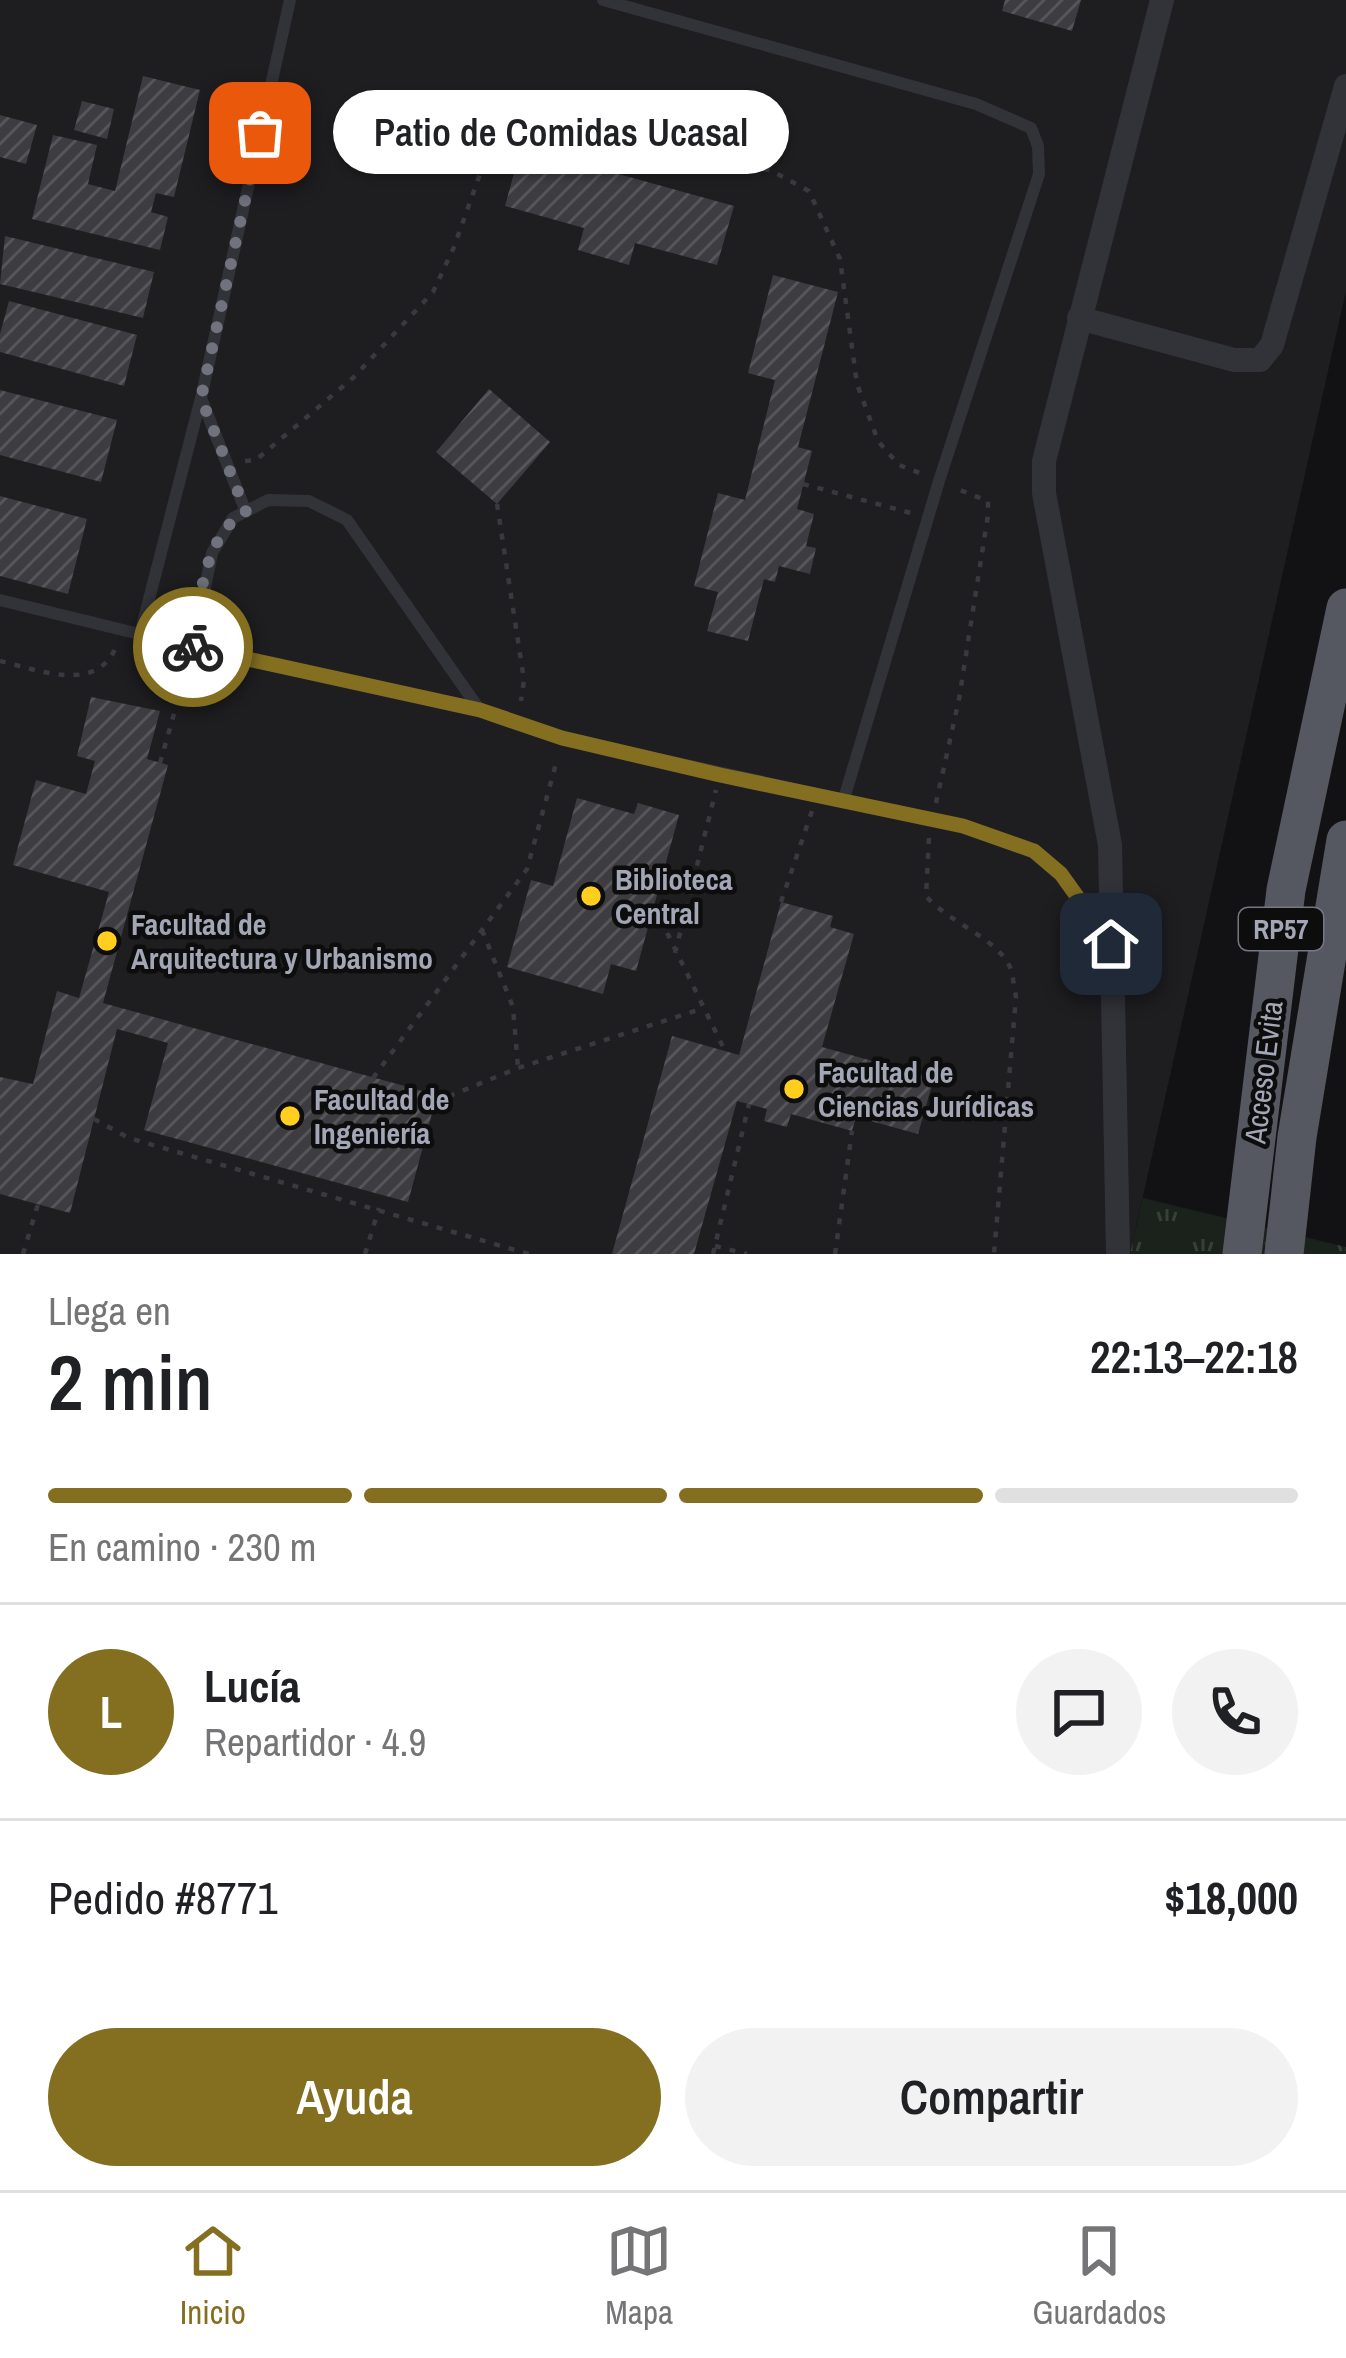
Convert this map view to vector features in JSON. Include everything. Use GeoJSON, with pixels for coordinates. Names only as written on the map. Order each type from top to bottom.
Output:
{"type":"FeatureCollection","features":[{"type":"Feature","properties":{"kind":"highway","name":"Acceso Evita"},"geometry":{"type":"LineString","coordinates":[[1242,1254],[1286,890],[1346,608]]}},
{"type":"Feature","properties":{"kind":"highway","name":"Acceso Evita"},"geometry":{"type":"LineString","coordinates":[[1284,1254],[1300,1114],[1346,840]]}},
{"type":"Feature","properties":{"kind":"street"},"geometry":{"type":"LineString","coordinates":[[1118,1254],[1109,845],[1044,493],[1044,461],[1162,0]]}},
{"type":"Feature","properties":{"kind":"street"},"geometry":{"type":"LineString","coordinates":[[1079,318],[1234,360],[1260,360],[1273,345],[1346,86]]}},
{"type":"Feature","properties":{"kind":"lane"},"geometry":{"type":"LineString","coordinates":[[140,634],[201,398],[290,0]]}},
{"type":"Feature","properties":{"kind":"lane"},"geometry":{"type":"LineString","coordinates":[[603,0],[976,104],[1031,128],[1038,146],[1039,174],[939,481],[843,802]]}},
{"type":"Feature","properties":{"kind":"lane"},"geometry":{"type":"LineString","coordinates":[[201,398],[246,512]]}},
{"type":"Feature","properties":{"kind":"lane"},"geometry":{"type":"LineString","coordinates":[[193,647],[212,553],[233,518],[268,500],[309,501],[347,520],[480,710]]}},
{"type":"Feature","properties":{"kind":"lane"},"geometry":{"type":"LineString","coordinates":[[1,602],[480,710],[562,738],[720,775],[963,826],[1034,851],[1061,874],[1111,944]]}},
{"type":"Feature","properties":{"kind":"path"},"geometry":{"type":"LineString","coordinates":[[229,463],[256,460],[354,377],[433,292],[491,142],[525,116],[557,112],[772,171],[808,191],[840,259],[857,384],[878,441],[899,465],[988,501],[959,699],[932,822],[926,896],[942,916],[979,934],[1009,964],[1016,997],[994,1254]]}},
{"type":"Feature","properties":{"kind":"path"},"geometry":{"type":"LineString","coordinates":[[803,484],[928,518]]}},
{"type":"Feature","properties":{"kind":"path"},"geometry":{"type":"LineString","coordinates":[[496,504],[524,680],[518,724]]}},
{"type":"Feature","properties":{"kind":"path"},"geometry":{"type":"LineString","coordinates":[[160,763],[193,647]]}},
{"type":"Feature","properties":{"kind":"path"},"geometry":{"type":"LineString","coordinates":[[373,1078],[527,869],[562,738]]}},
{"type":"Feature","properties":{"kind":"path"},"geometry":{"type":"LineString","coordinates":[[675,953],[720,775]]}},
{"type":"Feature","properties":{"kind":"path"},"geometry":{"type":"LineString","coordinates":[[782,902],[817,797]]}},
{"type":"Feature","properties":{"kind":"path"},"geometry":{"type":"LineString","coordinates":[[654,906],[724,1051]]}},
{"type":"Feature","properties":{"kind":"path"},"geometry":{"type":"LineString","coordinates":[[482,930],[513,1007],[518,1068]]}},
{"type":"Feature","properties":{"kind":"path"},"geometry":{"type":"LineString","coordinates":[[435,1102],[518,1068],[701,1009]]}},
{"type":"Feature","properties":{"kind":"path"},"geometry":{"type":"LineString","coordinates":[[712,1254],[748,1104]]}},
{"type":"Feature","properties":{"kind":"path"},"geometry":{"type":"LineString","coordinates":[[94,1119],[129,1138],[529,1254]]}},
{"type":"Feature","properties":{"kind":"path"},"geometry":{"type":"LineString","coordinates":[[836,1254],[852,1131]]}},
{"type":"Feature","properties":{"kind":"path"},"geometry":{"type":"LineString","coordinates":[[23,1254],[38,1204]]}},
{"type":"Feature","properties":{"kind":"path"},"geometry":{"type":"LineString","coordinates":[[364,1254],[379,1208]]}},
{"type":"Feature","properties":{"kind":"path"},"geometry":{"type":"LineString","coordinates":[[499,1254],[502,1244]]}},
{"type":"Feature","properties":{"kind":"path"},"geometry":{"type":"LineString","coordinates":[[715,1246],[746,1254]]}},
{"type":"Feature","properties":{"kind":"shaded area"},"geometry":{"type":"Polygon","coordinates":[[[0,0],[1346,0],[1346,291],[1130,1254],[0,1254],[0,0]]]}},
{"type":"Feature","properties":{"kind":"green space"},"geometry":{"type":"Polygon","coordinates":[[[1143,1198],[1346,1247],[1346,1254],[1130,1254],[1143,1198]]]}},
{"type":"Feature","properties":{"kind":"building"},"geometry":{"type":"Polygon","coordinates":[[[1005,0],[1081,0],[1072,31],[1002,11],[1005,0]]]}},
{"type":"Feature","properties":{"kind":"building"},"geometry":{"type":"Polygon","coordinates":[[[143,76],[200,90],[174,197],[156,193],[151,212],[168,217],[160,250],[32,219],[53,135],[97,145],[88,184],[115,191],[143,76]]]}},
{"type":"Feature","properties":{"kind":"building"},"geometry":{"type":"Polygon","coordinates":[[[82,101],[114,109],[107,139],[74,130],[82,101]]]}},
{"type":"Feature","properties":{"kind":"building"},"geometry":{"type":"Polygon","coordinates":[[[0,115],[37,125],[26,164],[0,157],[0,115]]]}},
{"type":"Feature","properties":{"kind":"building"},"geometry":{"type":"Polygon","coordinates":[[[521,147],[734,206],[717,265],[635,243],[629,265],[578,250],[584,228],[505,206],[521,147]]]}},
{"type":"Feature","properties":{"kind":"building"},"geometry":{"type":"Polygon","coordinates":[[[5,236],[154,272],[143,318],[0,284],[5,236]]]}},
{"type":"Feature","properties":{"kind":"building"},"geometry":{"type":"Polygon","coordinates":[[[773,275],[838,292],[798,447],[812,451],[797,509],[814,514],[806,546],[816,548],[810,574],[779,566],[775,582],[764,579],[748,641],[707,631],[718,592],[694,586],[718,493],[745,500],[775,380],[748,373],[773,275]]]}},
{"type":"Feature","properties":{"kind":"building"},"geometry":{"type":"Polygon","coordinates":[[[9,301],[137,335],[124,386],[0,352],[9,301]]]}},
{"type":"Feature","properties":{"kind":"building"},"geometry":{"type":"Polygon","coordinates":[[[489,389],[550,442],[497,504],[436,452],[489,389]]]}},
{"type":"Feature","properties":{"kind":"building"},"geometry":{"type":"Polygon","coordinates":[[[0,390],[117,420],[101,482],[0,455],[0,390]]]}},
{"type":"Feature","properties":{"kind":"building"},"geometry":{"type":"Polygon","coordinates":[[[0,496],[87,519],[68,594],[0,576],[0,496]]]}},
{"type":"Feature","properties":{"kind":"building"},"geometry":{"type":"Polygon","coordinates":[[[91,697],[160,711],[147,759],[168,765],[103,1003],[437,1095],[408,1202],[144,1130],[168,1043],[117,1029],[70,1213],[0,1194],[0,1077],[33,1084],[57,991],[79,998],[109,892],[13,865],[36,780],[86,794],[95,761],[77,756],[91,697]]]}},
{"type":"Feature","properties":{"kind":"building","name":"Biblioteca Central"},"geometry":{"type":"Polygon","coordinates":[[[577,798],[634,814],[638,803],[679,815],[636,971],[611,964],[603,994],[507,967],[531,880],[553,886],[577,798]]]}},
{"type":"Feature","properties":{"kind":"building","name":"Facultad de Ciencias Jurídicas"},"geometry":{"type":"Polygon","coordinates":[[[781,902],[833,916],[830,927],[854,934],[822,1047],[934,1078],[918,1134],[856,1117],[852,1131],[791,1114],[787,1127],[764,1121],[767,1109],[737,1101],[694,1254],[612,1254],[672,1036],[739,1055],[781,902]]]}},
{"type":"Feature","properties":{"kind":"way so far"},"geometry":{"type":"LineString","coordinates":[[193,647],[212,553],[233,518],[246,512],[201,398],[260,133]]}},
{"type":"Feature","properties":{"kind":"place","name":"Patio de Comidas Ucasal"},"geometry":{"type":"Point","coordinates":[260,133]}},
{"type":"Feature","properties":{"kind":"place","name":"Biblioteca Central"},"geometry":{"type":"Point","coordinates":[591,896]}},
{"type":"Feature","properties":{"kind":"place","name":"Facultad de Arquitectura y Urbanismo"},"geometry":{"type":"Point","coordinates":[107,941]}},
{"type":"Feature","properties":{"kind":"place","name":"Facultad de Ciencias Jurídicas"},"geometry":{"type":"Point","coordinates":[794,1089]}},
{"type":"Feature","properties":{"kind":"place","name":"Facultad de Ingeniería"},"geometry":{"type":"Point","coordinates":[290,1116]}},
{"type":"Feature","properties":{"kind":"route"},"geometry":{"type":"LineString","coordinates":[[193,647],[480,710],[562,738],[720,775],[963,826],[1034,851],[1061,874],[1111,944]]}}]}
